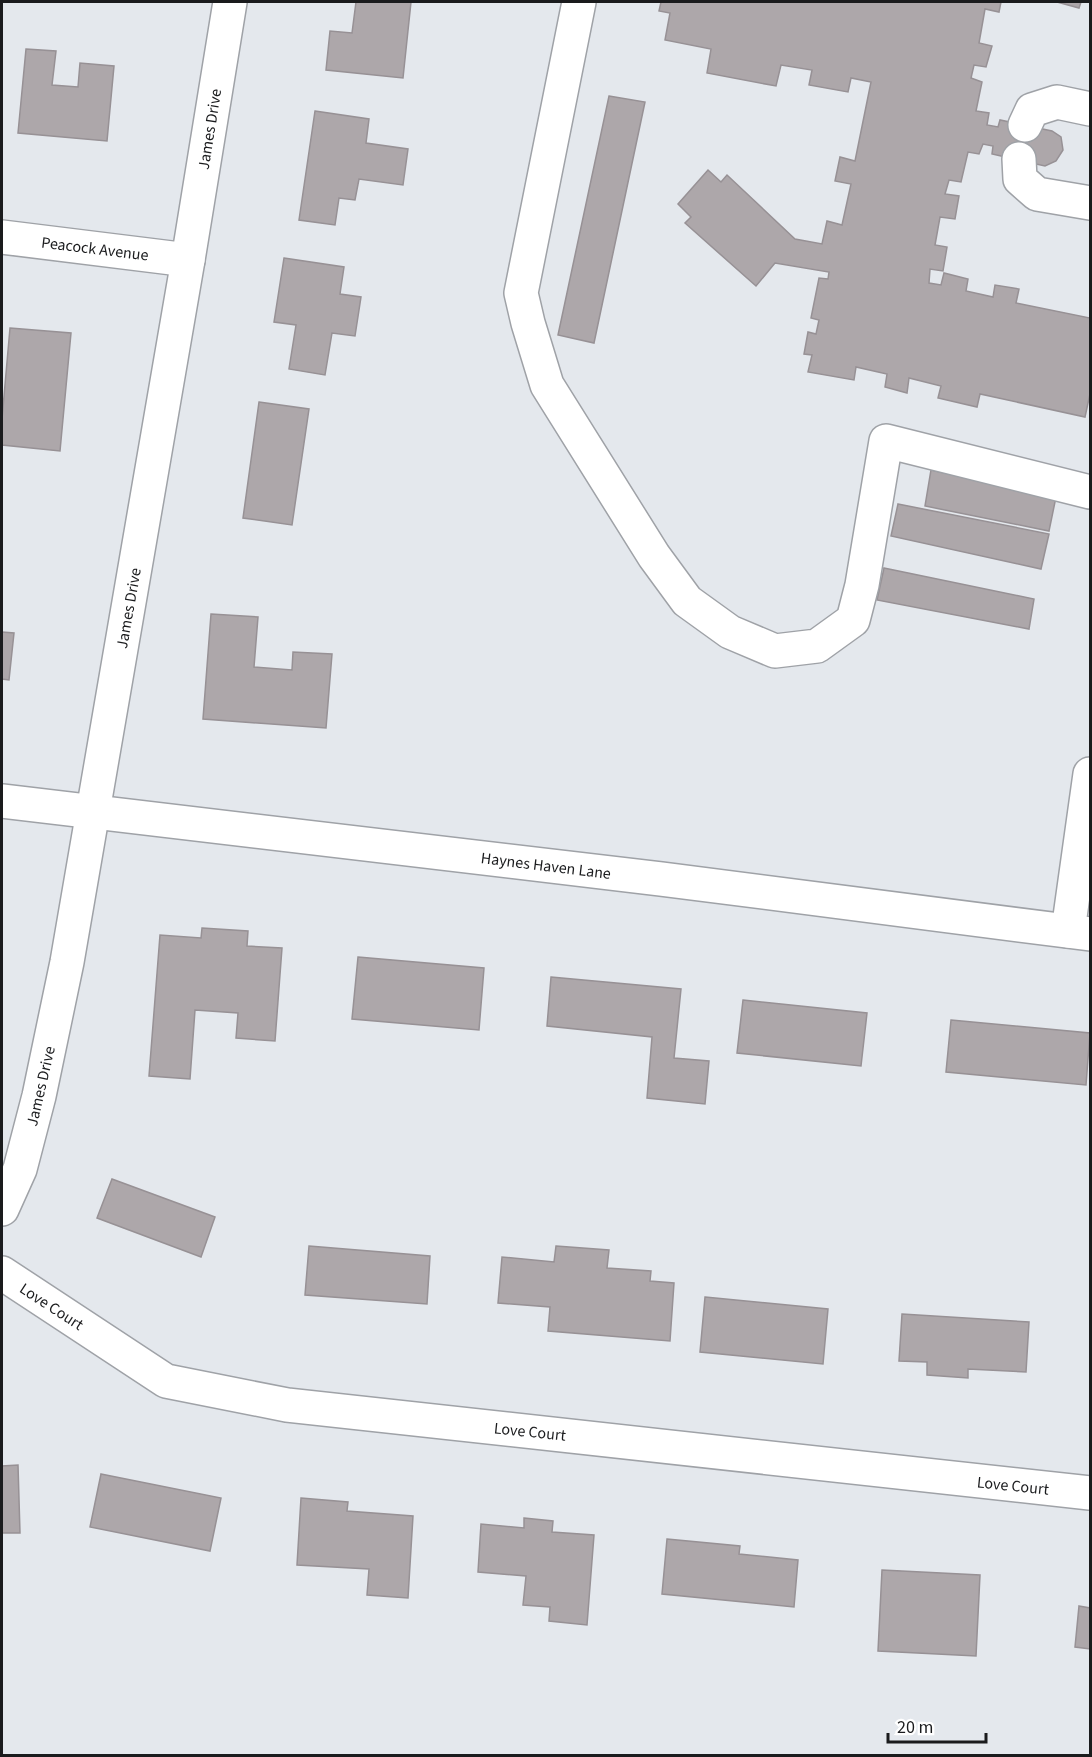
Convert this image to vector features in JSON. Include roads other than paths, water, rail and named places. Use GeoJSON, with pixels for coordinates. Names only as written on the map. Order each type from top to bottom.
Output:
{"type":"FeatureCollection","features":[{"type":"Feature","properties":{"kind":"street","name":"James Drive"},"geometry":{"type":"LineString","coordinates":[[2,1209],[20,1169],[39,1096],[67,962],[230,2]]}},
{"type":"Feature","properties":{"kind":"street"},"geometry":{"type":"LineString","coordinates":[[579,2],[521,293],[547,385],[654,556],[687,601],[730,632],[775,651],[817,646],[853,620],[862,585],[886,441],[1090,492]]}},
{"type":"Feature","properties":{"kind":"street"},"geometry":{"type":"LineString","coordinates":[[1025,125],[1032,110],[1057,102],[1090,109]]}},
{"type":"Feature","properties":{"kind":"street"},"geometry":{"type":"LineString","coordinates":[[1018,159],[1020,179],[1037,194],[1090,203]]}},
{"type":"Feature","properties":{"kind":"street","name":"Peacock Avenue"},"geometry":{"type":"LineString","coordinates":[[2,237],[188,260]]}},
{"type":"Feature","properties":{"kind":"street"},"geometry":{"type":"LineString","coordinates":[[1079,933],[1090,774]]}},
{"type":"Feature","properties":{"kind":"street","name":"Haynes Haven Lane"},"geometry":{"type":"LineString","coordinates":[[2,801],[650,878],[1079,933]]}},
{"type":"Feature","properties":{"kind":"street","name":"Love Court"},"geometry":{"type":"LineString","coordinates":[[2,1273],[166,1381],[287,1405],[1090,1493]]}}]}
